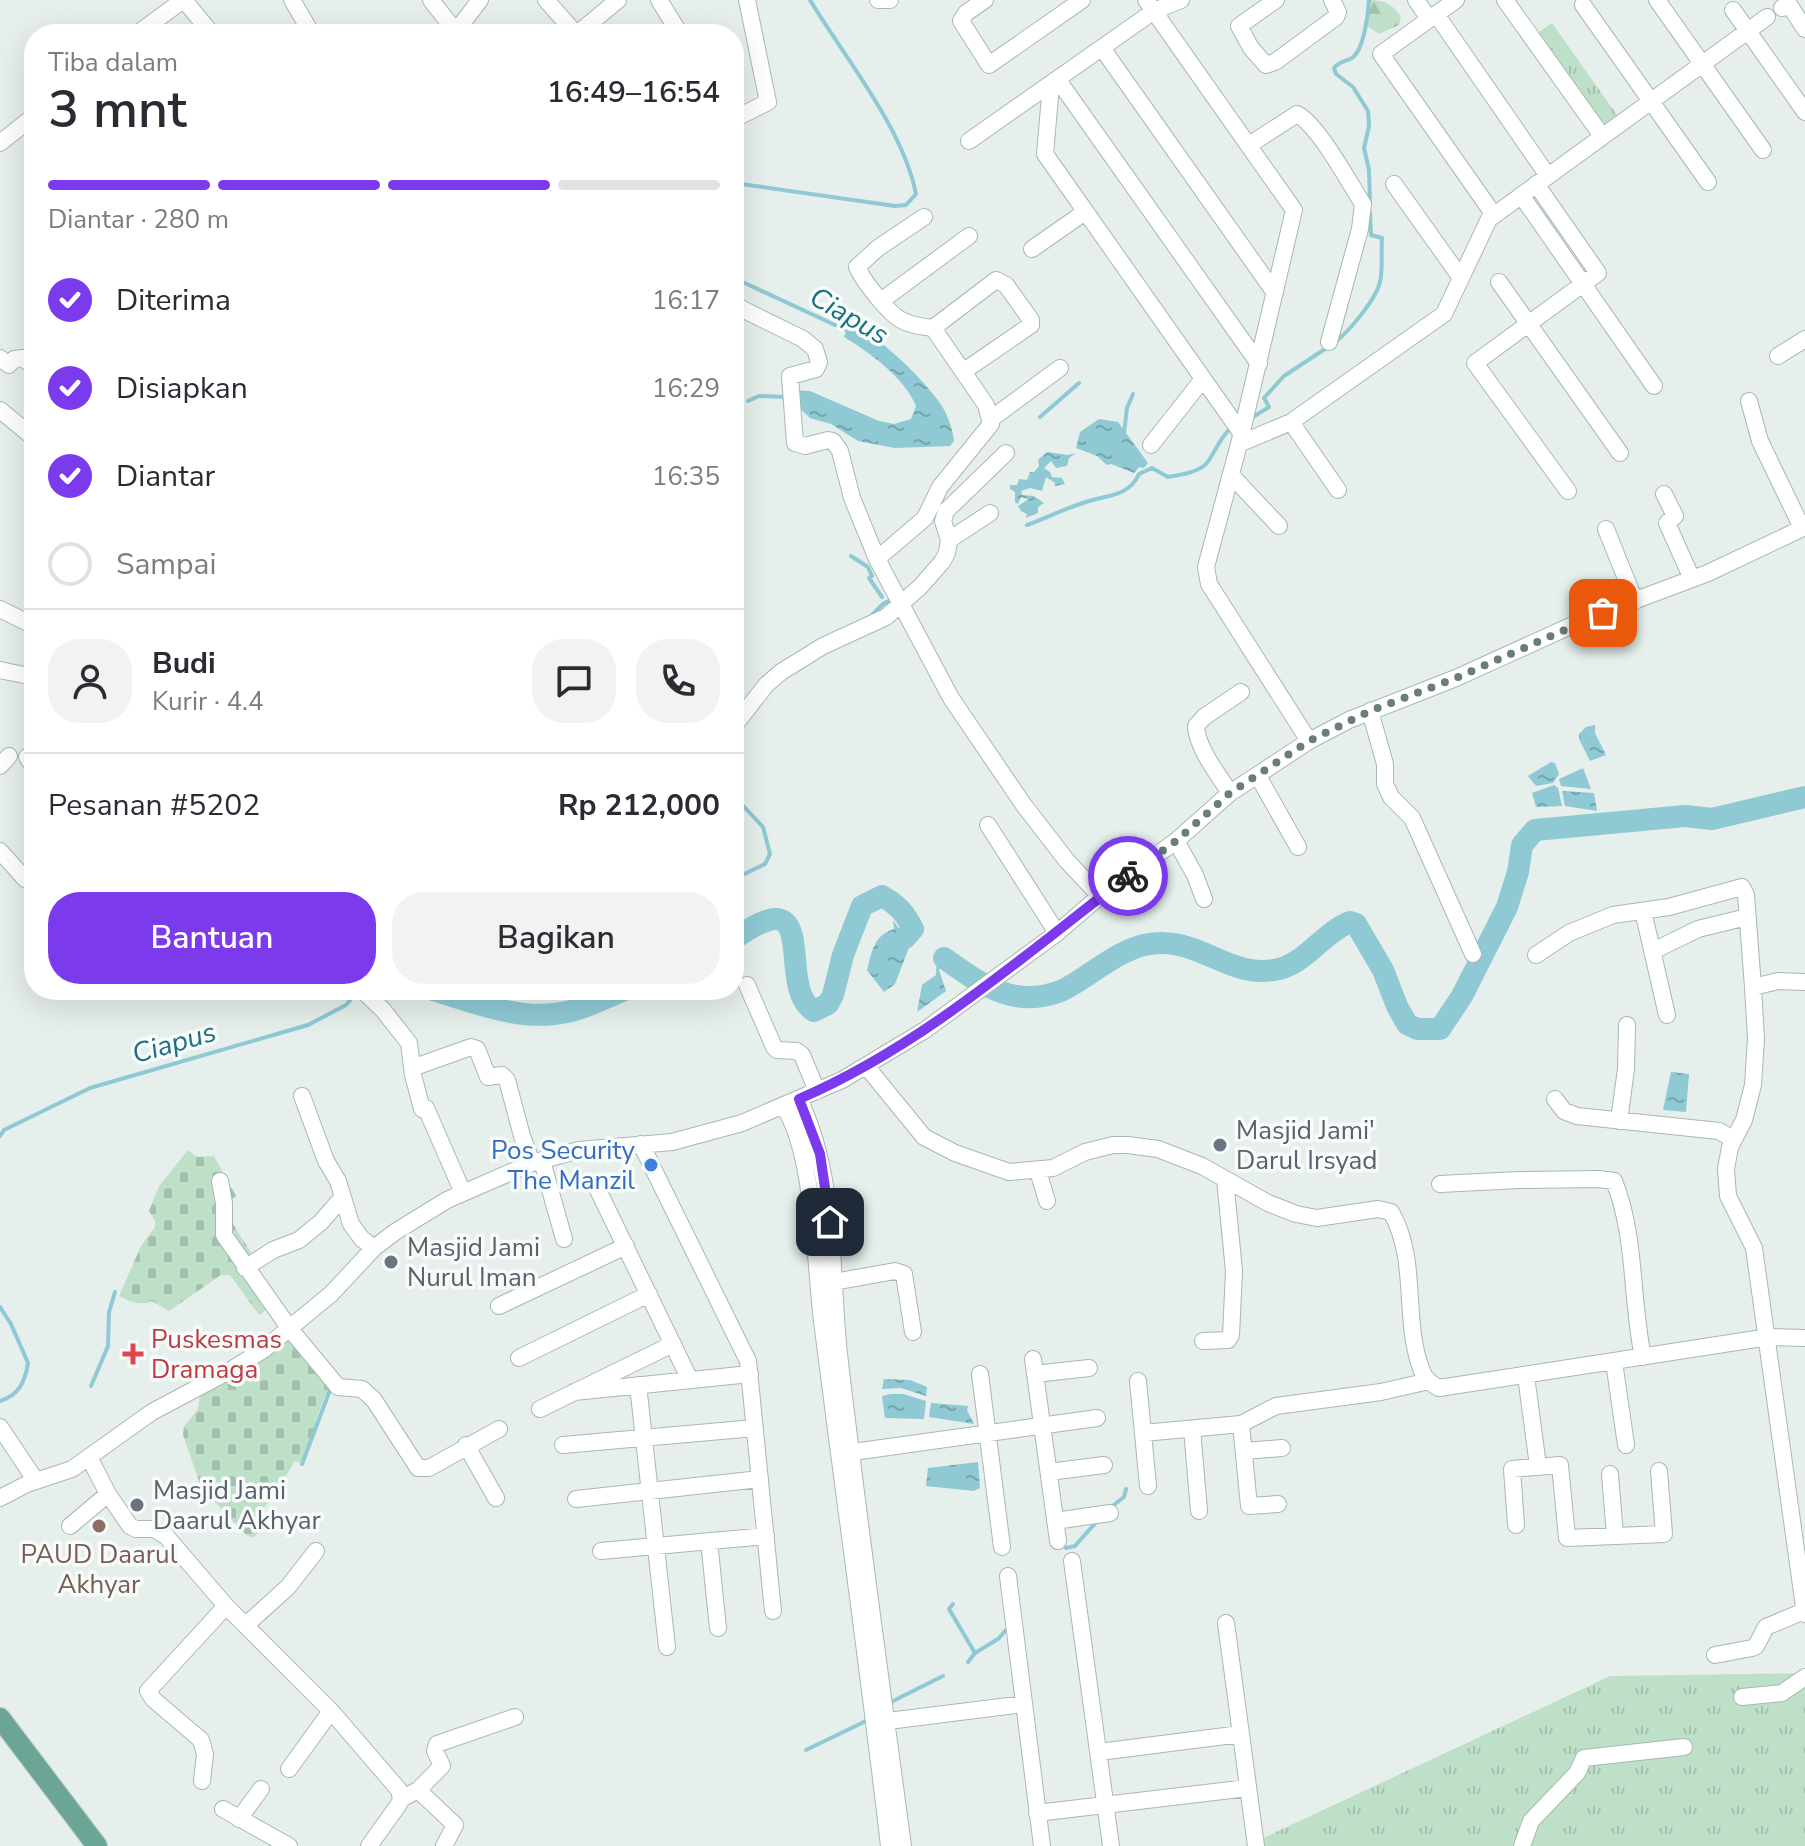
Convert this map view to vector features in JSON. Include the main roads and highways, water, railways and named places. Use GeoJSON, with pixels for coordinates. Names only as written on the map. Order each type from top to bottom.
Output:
{"type":"FeatureCollection","features":[{"type":"Feature","properties":{"kind":"main road"},"geometry":{"type":"LineString","coordinates":[[0,1718],[97,1846]]}},
{"type":"Feature","properties":{"kind":"water"},"geometry":{"type":"Polygon","coordinates":[[[850,323],[887,348],[934,395],[951,428],[954,441],[950,446],[895,448],[858,441],[831,424],[810,418],[798,407],[783,404],[787,390],[810,391],[879,421],[894,424],[911,419],[916,406],[911,395],[875,358],[844,337],[850,323]]]}},
{"type":"Feature","properties":{"kind":"water"},"geometry":{"type":"Polygon","coordinates":[[[1099,419],[1118,422],[1148,463],[1144,468],[1139,467],[1134,473],[1107,465],[1097,456],[1076,448],[1080,432],[1099,419]]]}},
{"type":"Feature","properties":{"kind":"water"},"geometry":{"type":"Polygon","coordinates":[[[1047,452],[1076,453],[1069,458],[1067,466],[1056,468],[1051,461],[1044,468],[1052,477],[1062,478],[1065,484],[1055,486],[1046,477],[1042,491],[1030,488],[1021,491],[1022,495],[1034,496],[1044,503],[1038,507],[1038,513],[1026,518],[1027,514],[1018,506],[1029,499],[1021,497],[1018,504],[1015,502],[1015,492],[1010,485],[1017,485],[1019,479],[1027,480],[1030,472],[1039,466],[1038,460],[1047,452]]]}},
{"type":"Feature","properties":{"kind":"water"},"geometry":{"type":"Polygon","coordinates":[[[1595,725],[1595,733],[1606,755],[1590,761],[1579,734],[1586,727],[1595,725]]]}},
{"type":"Feature","properties":{"kind":"water"},"geometry":{"type":"Polygon","coordinates":[[[1551,762],[1555,763],[1559,774],[1553,783],[1536,786],[1528,776],[1551,762]]]}},
{"type":"Feature","properties":{"kind":"water"},"geometry":{"type":"Polygon","coordinates":[[[1583,768],[1591,789],[1561,786],[1559,779],[1583,768]]]}},
{"type":"Feature","properties":{"kind":"water"},"geometry":{"type":"Polygon","coordinates":[[[1554,785],[1558,788],[1562,806],[1536,807],[1532,793],[1554,785]]]}},
{"type":"Feature","properties":{"kind":"water"},"geometry":{"type":"Polygon","coordinates":[[[1562,791],[1594,793],[1597,811],[1565,806],[1562,791]]]}},
{"type":"Feature","properties":{"kind":"water"},"geometry":{"type":"Polygon","coordinates":[[[893,920],[910,945],[895,984],[884,992],[867,970],[878,940],[894,929],[893,920]]]}},
{"type":"Feature","properties":{"kind":"water"},"geometry":{"type":"Polygon","coordinates":[[[945,948],[947,954],[939,970],[946,991],[917,1012],[922,985],[936,975],[937,956],[945,948]]]}},
{"type":"Feature","properties":{"kind":"water"},"geometry":{"type":"Polygon","coordinates":[[[1671,1072],[1689,1074],[1686,1112],[1663,1110],[1671,1072]]]}},
{"type":"Feature","properties":{"kind":"water"},"geometry":{"type":"Polygon","coordinates":[[[884,1379],[910,1380],[927,1387],[926,1396],[901,1388],[882,1389],[884,1379]]]}},
{"type":"Feature","properties":{"kind":"water"},"geometry":{"type":"Polygon","coordinates":[[[891,1394],[926,1401],[924,1419],[885,1418],[882,1396],[891,1394]]]}},
{"type":"Feature","properties":{"kind":"water"},"geometry":{"type":"Polygon","coordinates":[[[931,1403],[968,1406],[974,1424],[929,1417],[931,1403]]]}},
{"type":"Feature","properties":{"kind":"water"},"geometry":{"type":"Polygon","coordinates":[[[978,1462],[980,1488],[974,1491],[926,1486],[928,1468],[978,1462]]]}},
{"type":"Feature","properties":{"kind":"waterway","name":"Ciapus"},"geometry":{"type":"LineString","coordinates":[[744,184],[895,206],[906,205],[916,194],[909,169],[886,119],[810,0]]}},
{"type":"Feature","properties":{"kind":"waterway"},"geometry":{"type":"LineString","coordinates":[[1369,0],[1360,48],[1352,58],[1334,68],[1336,74],[1353,87],[1368,111],[1369,126],[1364,148],[1369,170],[1370,203]]}},
{"type":"Feature","properties":{"kind":"waterway"},"geometry":{"type":"LineString","coordinates":[[1335,342],[1361,315],[1380,282],[1382,238],[1371,235],[1370,212]]}},
{"type":"Feature","properties":{"kind":"waterway","name":"Ciapus"},"geometry":{"type":"LineString","coordinates":[[744,283],[848,331]]}},
{"type":"Feature","properties":{"kind":"waterway"},"geometry":{"type":"LineString","coordinates":[[1253,417],[1269,407],[1264,398],[1284,376],[1328,347]]}},
{"type":"Feature","properties":{"kind":"waterway"},"geometry":{"type":"LineString","coordinates":[[1040,417],[1079,383]]}},
{"type":"Feature","properties":{"kind":"waterway"},"geometry":{"type":"LineString","coordinates":[[1124,433],[1127,408],[1133,394]]}},
{"type":"Feature","properties":{"kind":"waterway","name":"Ciapus"},"geometry":{"type":"LineString","coordinates":[[748,401],[759,396],[786,397]]}},
{"type":"Feature","properties":{"kind":"waterway"},"geometry":{"type":"LineString","coordinates":[[1027,525],[1079,504],[1123,491],[1135,482],[1139,474],[1152,468],[1168,477],[1197,470],[1208,462],[1231,428]]}},
{"type":"Feature","properties":{"kind":"waterway"},"geometry":{"type":"LineString","coordinates":[[851,556],[868,567],[872,576],[869,578],[882,597]]}},
{"type":"Feature","properties":{"kind":"waterway"},"geometry":{"type":"LineString","coordinates":[[871,616],[894,598]]}},
{"type":"Feature","properties":{"kind":"waterway"},"geometry":{"type":"LineString","coordinates":[[944,958],[1000,992],[1030,997],[1063,990],[1123,953],[1144,945],[1181,945],[1243,969],[1279,969],[1298,960],[1350,922],[1356,924],[1383,970],[1407,1024],[1417,1029],[1440,1029],[1462,996],[1507,907],[1518,872],[1522,845],[1535,830],[1685,816],[1712,819],[1805,797]]}},
{"type":"Feature","properties":{"kind":"waterway","name":"Ciapus"},"geometry":{"type":"LineString","coordinates":[[744,807],[763,827],[770,854],[765,864],[744,874]]}},
{"type":"Feature","properties":{"kind":"waterway"},"geometry":{"type":"LineString","coordinates":[[744,933],[762,922],[779,919],[789,927],[797,980],[803,998],[814,1011],[828,1004],[833,995],[843,955],[862,906],[882,896],[892,903],[904,914],[913,929],[905,938]]}},
{"type":"Feature","properties":{"kind":"waterway","name":"Ciapus"},"geometry":{"type":"LineString","coordinates":[[0,1136],[4,1130],[90,1088],[308,1025],[350,1000]]}},
{"type":"Feature","properties":{"kind":"waterway"},"geometry":{"type":"LineString","coordinates":[[466,1000],[493,1008],[539,1015],[572,1011],[601,1000]]}},
{"type":"Feature","properties":{"kind":"waterway"},"geometry":{"type":"LineString","coordinates":[[91,1386],[108,1346],[109,1312],[115,1292]]}},
{"type":"Feature","properties":{"kind":"waterway","name":"Ciapus"},"geometry":{"type":"LineString","coordinates":[[0,1307],[28,1363],[20,1387],[0,1401]]}},
{"type":"Feature","properties":{"kind":"waterway"},"geometry":{"type":"LineString","coordinates":[[302,1464],[330,1390]]}},
{"type":"Feature","properties":{"kind":"waterway"},"geometry":{"type":"LineString","coordinates":[[1110,1508],[1124,1497],[1126,1489]]}},
{"type":"Feature","properties":{"kind":"waterway"},"geometry":{"type":"LineString","coordinates":[[1066,1548],[1075,1546],[1098,1520]]}},
{"type":"Feature","properties":{"kind":"waterway"},"geometry":{"type":"LineString","coordinates":[[953,1604],[949,1609],[975,1653],[998,1639],[1006,1630]]}},
{"type":"Feature","properties":{"kind":"waterway"},"geometry":{"type":"LineString","coordinates":[[968,1662],[975,1653]]}},
{"type":"Feature","properties":{"kind":"waterway"},"geometry":{"type":"LineString","coordinates":[[889,1703],[943,1676]]}},
{"type":"Feature","properties":{"kind":"waterway"},"geometry":{"type":"LineString","coordinates":[[806,1750],[866,1721]]}},
{"type":"Feature","properties":{"kind":"place","name":"Masjid Jami' Darul Irsyad"},"geometry":{"type":"Point","coordinates":[1220,1145]}},
{"type":"Feature","properties":{"kind":"place","name":"Pos Security The Manzil"},"geometry":{"type":"Point","coordinates":[651,1165]}},
{"type":"Feature","properties":{"kind":"place","name":"Masjid Jami Nurul Iman"},"geometry":{"type":"Point","coordinates":[391,1262]}},
{"type":"Feature","properties":{"kind":"place","name":"Puskesmas Dramaga"},"geometry":{"type":"Point","coordinates":[133,1354]}},
{"type":"Feature","properties":{"kind":"place","name":"Masjid Jami Daarul Akhyar"},"geometry":{"type":"Point","coordinates":[137,1505]}},
{"type":"Feature","properties":{"kind":"place","name":"PAUD Daarul Akhyar"},"geometry":{"type":"Point","coordinates":[99,1526]}}]}
